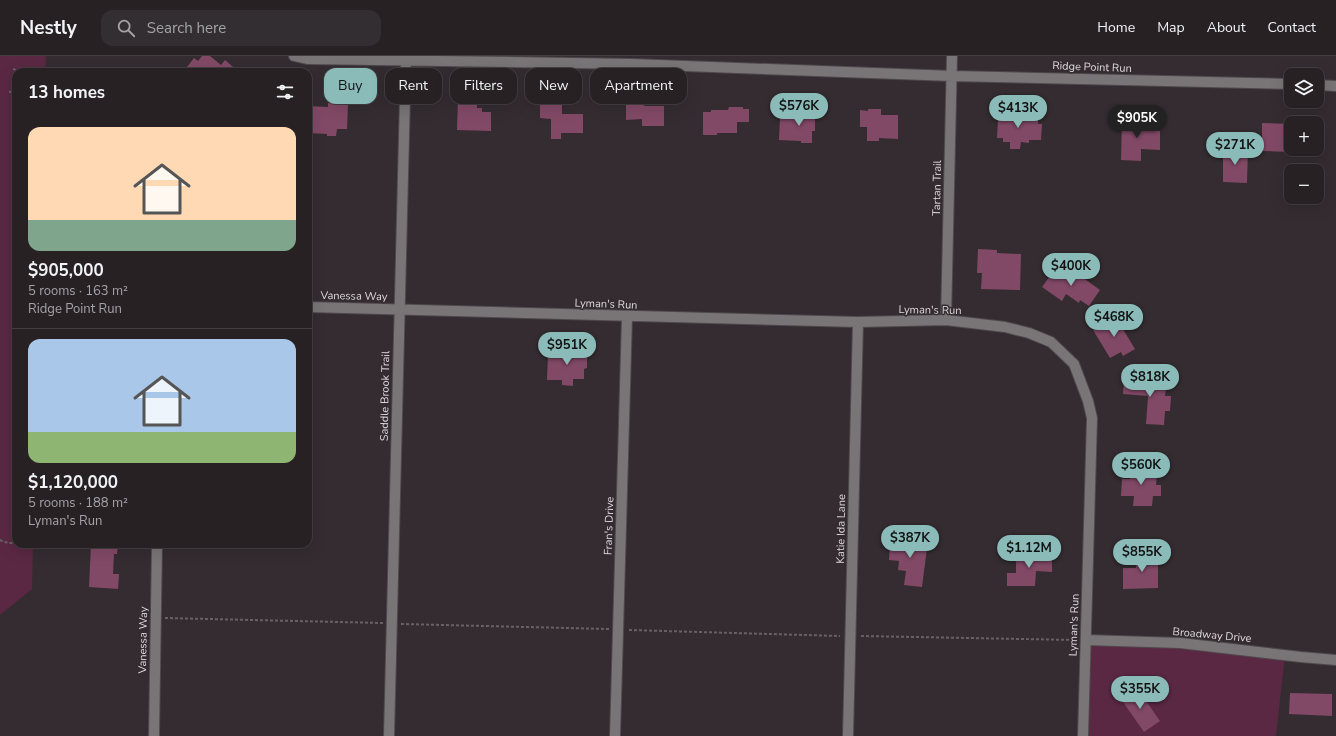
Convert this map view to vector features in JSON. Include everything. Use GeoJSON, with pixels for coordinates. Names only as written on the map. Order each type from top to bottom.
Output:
{"type":"FeatureCollection","features":[{"type":"Feature","properties":{"kind":"street","name":"Ridge Point Run"},"geometry":{"type":"LineString","coordinates":[[294,56],[307,59],[632,60],[952,76],[1284,84]]}},
{"type":"Feature","properties":{"kind":"street","name":"Tartan Trail"},"geometry":{"type":"LineString","coordinates":[[946,320],[952,56]]}},
{"type":"Feature","properties":{"kind":"street","name":"Saddle Brook Trail"},"geometry":{"type":"LineString","coordinates":[[389,736],[406,59]]}},
{"type":"Feature","properties":{"kind":"street"},"geometry":{"type":"LineString","coordinates":[[1324,85],[1336,86]]}},
{"type":"Feature","properties":{"kind":"street","name":"Vanessa Way"},"geometry":{"type":"LineString","coordinates":[[312,307],[399,309]]}},
{"type":"Feature","properties":{"kind":"street","name":"Lyman's Run"},"geometry":{"type":"LineString","coordinates":[[399,309],[627,317],[858,322],[946,320],[1005,327],[1029,333],[1051,342],[1074,364],[1088,401],[1092,418],[1083,736]]}},
{"type":"Feature","properties":{"kind":"street","name":"Fran's Drive"},"geometry":{"type":"LineString","coordinates":[[615,736],[627,317]]}},
{"type":"Feature","properties":{"kind":"street","name":"Katie Ida Lane"},"geometry":{"type":"LineString","coordinates":[[848,736],[858,322]]}},
{"type":"Feature","properties":{"kind":"street","name":"Vanessa Way"},"geometry":{"type":"LineString","coordinates":[[154,736],[157,548]]}},
{"type":"Feature","properties":{"kind":"street","name":"Broadway Drive"},"geometry":{"type":"LineString","coordinates":[[1086,640],[1185,644],[1336,660]]}},
{"type":"Feature","properties":{"kind":"path"},"geometry":{"type":"LineString","coordinates":[[0,540],[12,543]]}},
{"type":"Feature","properties":{"kind":"shaded area"},"geometry":{"type":"Polygon","coordinates":[[[0,56],[46,56],[45,68],[12,68],[12,548],[33,548],[32,589],[0,615],[0,56]]]}},
{"type":"Feature","properties":{"kind":"shaded area"},"geometry":{"type":"Polygon","coordinates":[[[1086,640],[1285,655],[1276,736],[1083,736],[1086,640]]]}},
{"type":"Feature","properties":{"kind":"building"},"geometry":{"type":"Polygon","coordinates":[[[202,56],[210,56],[221,65],[225,60],[234,68],[187,67],[194,58],[198,61],[202,56]]]}},
{"type":"Feature","properties":{"kind":"building"},"geometry":{"type":"Polygon","coordinates":[[[328,104],[348,104],[347,129],[337,129],[336,136],[312,133],[312,106],[328,107],[328,104]]]}},
{"type":"Feature","properties":{"kind":"building"},"geometry":{"type":"Polygon","coordinates":[[[458,104],[477,104],[477,108],[482,108],[482,112],[491,112],[491,131],[457,130],[458,104]]]}},
{"type":"Feature","properties":{"kind":"building"},"geometry":{"type":"Polygon","coordinates":[[[540,104],[562,104],[562,114],[583,114],[583,133],[561,133],[561,139],[551,139],[551,119],[540,118],[540,104]]]}},
{"type":"Feature","properties":{"kind":"building"},"geometry":{"type":"Polygon","coordinates":[[[626,104],[664,106],[664,126],[642,126],[642,119],[626,120],[626,104]]]}},
{"type":"Feature","properties":{"kind":"building"},"geometry":{"type":"Polygon","coordinates":[[[729,107],[743,107],[743,109],[749,109],[749,122],[737,122],[737,133],[703,135],[703,112],[711,112],[711,110],[728,110],[729,107]]]}},
{"type":"Feature","properties":{"kind":"building"},"geometry":{"type":"Polygon","coordinates":[[[802,107],[815,107],[815,131],[812,131],[812,143],[779,140],[780,118],[801,118],[802,107]]]}},
{"type":"Feature","properties":{"kind":"building"},"geometry":{"type":"Polygon","coordinates":[[[868,109],[881,109],[881,115],[898,115],[898,139],[879,138],[879,141],[867,141],[867,127],[860,127],[860,110],[868,111],[868,109]]]}},
{"type":"Feature","properties":{"kind":"building"},"geometry":{"type":"Polygon","coordinates":[[[1003,109],[1020,110],[1019,119],[1038,120],[1038,124],[1042,124],[1041,140],[1029,140],[1029,143],[1021,142],[1020,149],[1010,149],[1010,142],[1003,142],[1003,138],[997,138],[998,120],[1003,120],[1003,109]]]}},
{"type":"Feature","properties":{"kind":"building"},"geometry":{"type":"Polygon","coordinates":[[[1122,116],[1141,116],[1141,126],[1152,127],[1152,130],[1160,131],[1160,150],[1141,149],[1141,161],[1121,160],[1122,116]]]}},
{"type":"Feature","properties":{"kind":"building"},"geometry":{"type":"Polygon","coordinates":[[[1262,123],[1284,124],[1284,152],[1262,151],[1262,123]]]}},
{"type":"Feature","properties":{"kind":"building"},"geometry":{"type":"Polygon","coordinates":[[[1223,149],[1248,149],[1247,183],[1223,182],[1223,149]]]}},
{"type":"Feature","properties":{"kind":"building"},"geometry":{"type":"Polygon","coordinates":[[[978,249],[997,250],[997,253],[1021,254],[1020,290],[981,289],[982,273],[977,273],[978,249]]]}},
{"type":"Feature","properties":{"kind":"building"},"geometry":{"type":"Polygon","coordinates":[[[1055,269],[1066,276],[1071,269],[1100,290],[1089,306],[1080,300],[1079,303],[1066,294],[1062,301],[1042,287],[1055,269]]]}},
{"type":"Feature","properties":{"kind":"building"},"geometry":{"type":"Polygon","coordinates":[[[1115,316],[1135,349],[1123,356],[1121,352],[1110,358],[1093,330],[1115,316]]]}},
{"type":"Feature","properties":{"kind":"building"},"geometry":{"type":"Polygon","coordinates":[[[573,344],[584,345],[584,354],[587,354],[587,368],[584,369],[584,379],[573,379],[573,386],[562,385],[562,380],[547,380],[548,354],[553,354],[553,352],[573,353],[573,344]]]}},
{"type":"Feature","properties":{"kind":"building"},"geometry":{"type":"Polygon","coordinates":[[[1124,377],[1150,379],[1150,384],[1160,385],[1160,388],[1166,388],[1165,396],[1171,396],[1170,411],[1165,411],[1164,425],[1146,424],[1148,396],[1123,394],[1124,377]]]}},
{"type":"Feature","properties":{"kind":"building"},"geometry":{"type":"Polygon","coordinates":[[[1130,467],[1152,467],[1152,473],[1157,473],[1156,485],[1161,485],[1161,496],[1153,496],[1152,506],[1133,506],[1134,496],[1121,496],[1122,479],[1130,479],[1130,467]]]}},
{"type":"Feature","properties":{"kind":"building"},"geometry":{"type":"Polygon","coordinates":[[[904,534],[921,536],[920,547],[927,548],[922,587],[904,585],[906,571],[898,570],[899,561],[889,560],[890,544],[903,545],[904,534]]]}},
{"type":"Feature","properties":{"kind":"building"},"geometry":{"type":"Polygon","coordinates":[[[91,548],[118,548],[117,554],[114,554],[113,574],[119,574],[118,589],[89,587],[91,548]]]}},
{"type":"Feature","properties":{"kind":"building"},"geometry":{"type":"Polygon","coordinates":[[[1027,551],[1042,551],[1042,557],[1052,558],[1052,572],[1036,571],[1035,586],[1007,586],[1007,573],[1016,573],[1016,554],[1028,554],[1027,551]]]}},
{"type":"Feature","properties":{"kind":"building"},"geometry":{"type":"Polygon","coordinates":[[[1135,555],[1158,555],[1158,588],[1123,589],[1123,568],[1136,568],[1135,555]]]}},
{"type":"Feature","properties":{"kind":"building"},"geometry":{"type":"Polygon","coordinates":[[[1137,688],[1160,721],[1144,732],[1121,699],[1137,688]]]}},
{"type":"Feature","properties":{"kind":"building"},"geometry":{"type":"Polygon","coordinates":[[[1290,693],[1332,694],[1332,716],[1289,714],[1290,693]]]}}]}
